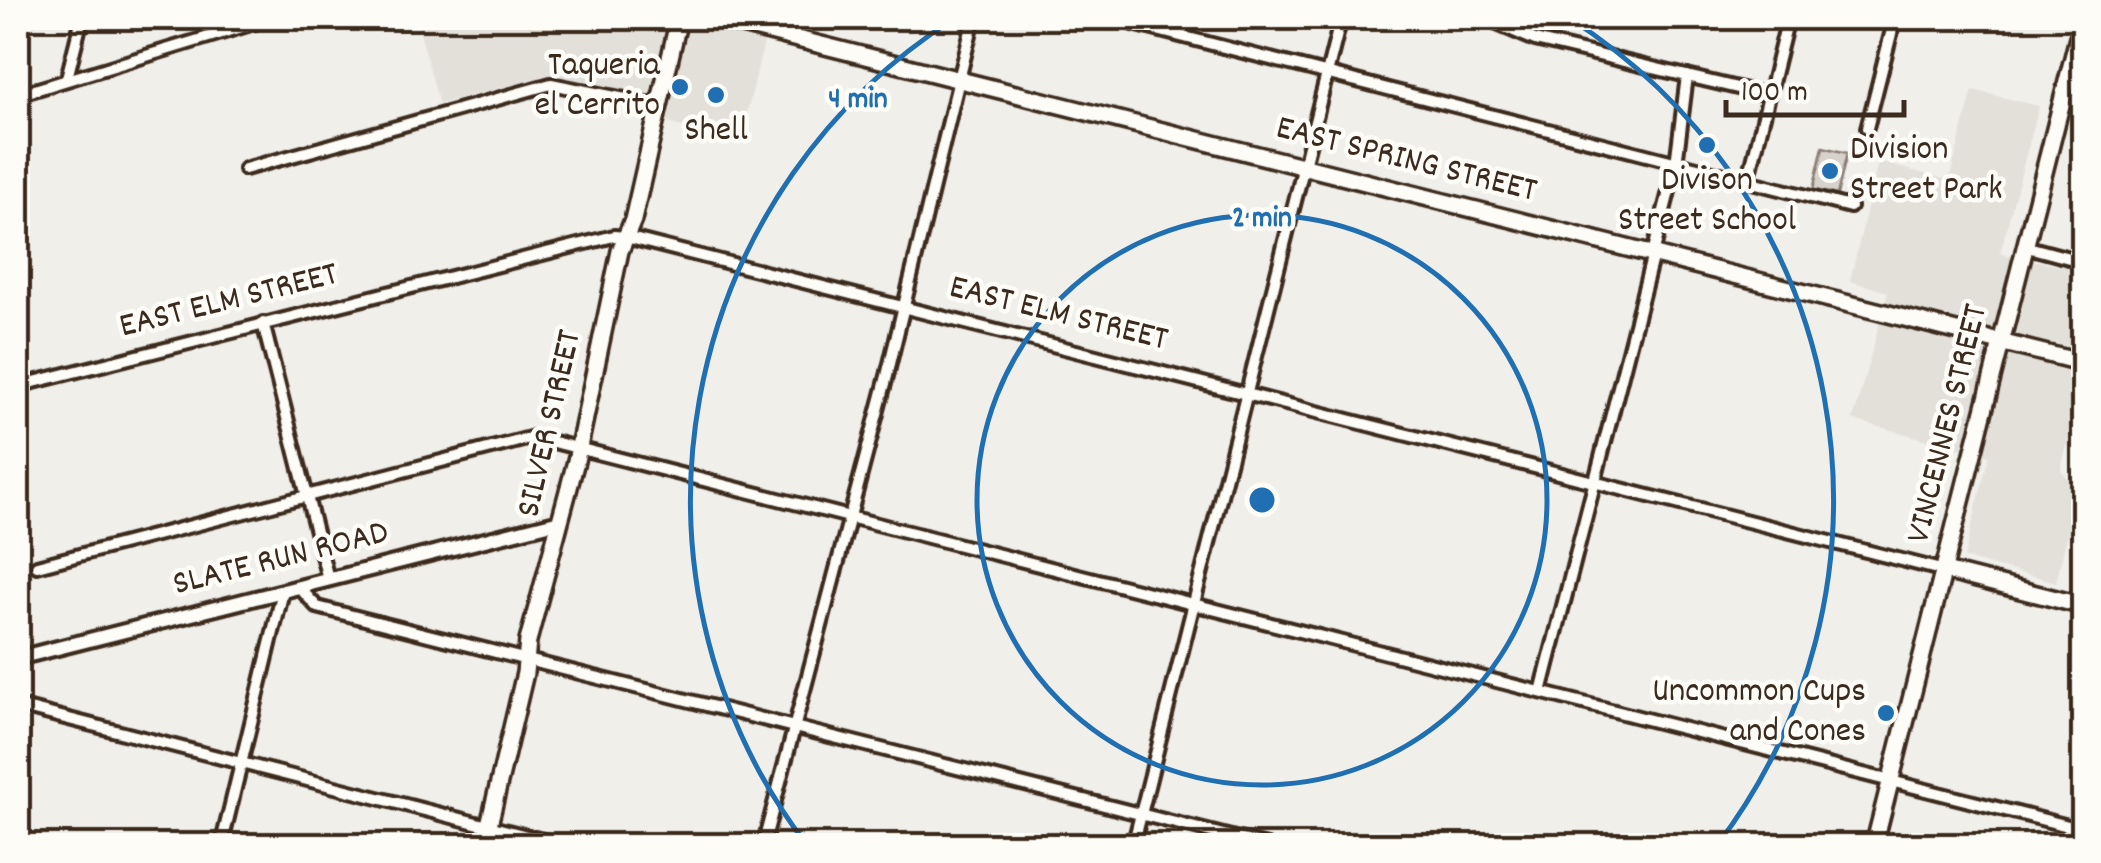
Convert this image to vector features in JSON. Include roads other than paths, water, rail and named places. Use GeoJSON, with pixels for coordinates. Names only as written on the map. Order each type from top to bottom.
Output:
{"type":"FeatureCollection","features":[{"type":"Feature","properties":{"kind":"main road","name":"SILVER STREET"},"geometry":{"type":"LineString","coordinates":[[484,846],[578,448],[620,250],[633,220],[679,18]]}},
{"type":"Feature","properties":{"kind":"main road","name":"EAST SPRING STREET"},"geometry":{"type":"LineString","coordinates":[[714,18],[2084,363]]}},
{"type":"Feature","properties":{"kind":"main road","name":"VINCENNES STREET"},"geometry":{"type":"LineString","coordinates":[[1874,846],[2024,246],[2078,66],[2082,18]]}},
{"type":"Feature","properties":{"kind":"main road","name":"EAST ELM STREET"},"geometry":{"type":"LineString","coordinates":[[1944,570],[2084,606]]}},
{"type":"Feature","properties":{"kind":"street"},"geometry":{"type":"LineString","coordinates":[[67,78],[82,18]]}},
{"type":"Feature","properties":{"kind":"street"},"geometry":{"type":"LineString","coordinates":[[18,95],[271,18]]}},
{"type":"Feature","properties":{"kind":"street"},"geometry":{"type":"LineString","coordinates":[[763,846],[851,518],[974,18]]}},
{"type":"Feature","properties":{"kind":"street"},"geometry":{"type":"LineString","coordinates":[[1110,18],[1850,207]]}},
{"type":"Feature","properties":{"kind":"street"},"geometry":{"type":"LineString","coordinates":[[1133,846],[1341,18]]}},
{"type":"Feature","properties":{"kind":"street"},"geometry":{"type":"LineString","coordinates":[[1482,18],[1535,40],[1767,95]]}},
{"type":"Feature","properties":{"kind":"street"},"geometry":{"type":"LineString","coordinates":[[1748,182],[1788,18]]}},
{"type":"Feature","properties":{"kind":"street"},"geometry":{"type":"LineString","coordinates":[[1867,128],[1895,18]]}},
{"type":"Feature","properties":{"kind":"street"},"geometry":{"type":"LineString","coordinates":[[1541,692],[1676,164],[1687,76]]}},
{"type":"Feature","properties":{"kind":"street"},"geometry":{"type":"LineString","coordinates":[[245,169],[552,84],[660,106]]}},
{"type":"Feature","properties":{"kind":"street","name":"EAST ELM STREET"},"geometry":{"type":"LineString","coordinates":[[18,386],[614,236],[626,237],[1944,570]]}},
{"type":"Feature","properties":{"kind":"street"},"geometry":{"type":"LineString","coordinates":[[2024,246],[2084,262]]}},
{"type":"Feature","properties":{"kind":"street"},"geometry":{"type":"LineString","coordinates":[[264,324],[328,579]]}},
{"type":"Feature","properties":{"kind":"street"},"geometry":{"type":"LineString","coordinates":[[37,566],[534,437],[2084,830]]}},
{"type":"Feature","properties":{"kind":"street","name":"SLATE RUN ROAD"},"geometry":{"type":"LineString","coordinates":[[18,658],[560,522]]}},
{"type":"Feature","properties":{"kind":"street"},"geometry":{"type":"LineString","coordinates":[[299,587],[318,607],[1267,846]]}},
{"type":"Feature","properties":{"kind":"street"},"geometry":{"type":"LineString","coordinates":[[221,846],[282,591]]}},
{"type":"Feature","properties":{"kind":"street"},"geometry":{"type":"LineString","coordinates":[[18,706],[566,846]]}},
{"type":"Feature","properties":{"kind":"place","name":"Taqueria el Cerrito"},"geometry":{"type":"Point","coordinates":[680,87]}},
{"type":"Feature","properties":{"kind":"place","name":"Shell"},"geometry":{"type":"Point","coordinates":[716,95]}},
{"type":"Feature","properties":{"kind":"place","name":"Divison Street School"},"geometry":{"type":"Point","coordinates":[1707,145]}},
{"type":"Feature","properties":{"kind":"place","name":"Division Street Park"},"geometry":{"type":"Point","coordinates":[1830,171]}},
{"type":"Feature","properties":{"kind":"place","name":"Uncommon Cups and Cones"},"geometry":{"type":"Point","coordinates":[1886,713]}}]}
